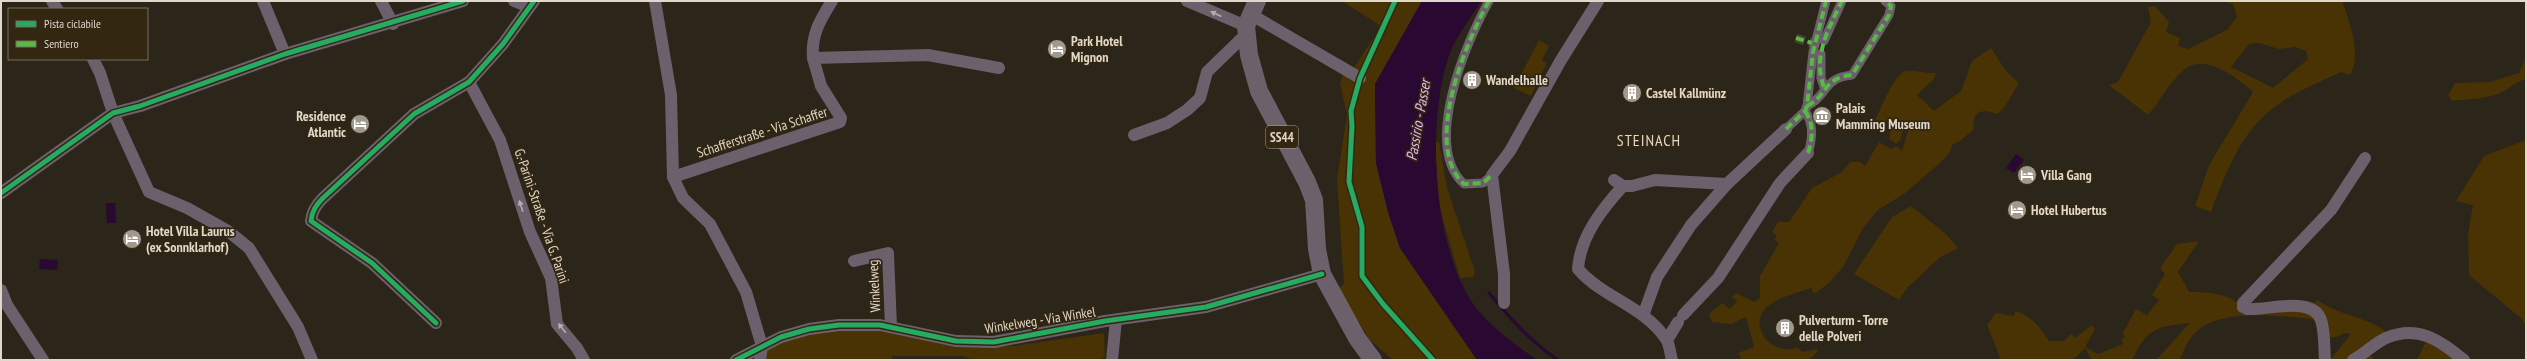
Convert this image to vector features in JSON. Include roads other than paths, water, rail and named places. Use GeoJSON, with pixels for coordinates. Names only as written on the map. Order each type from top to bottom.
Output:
{"type":"FeatureCollection","features":[{"type":"Feature","properties":{"kind":"main road","name":"SS44"},"geometry":{"type":"LineString","coordinates":[[1250,19],[1259,91],[1307,182],[1314,200],[1317,249],[1322,274],[1357,338],[1373,360]]}},
{"type":"Feature","properties":{"kind":"street"},"geometry":{"type":"LineString","coordinates":[[263,1],[285,54]]}},
{"type":"Feature","properties":{"kind":"street"},"geometry":{"type":"LineString","coordinates":[[381,1],[393,24]]}},
{"type":"Feature","properties":{"kind":"street"},"geometry":{"type":"LineString","coordinates":[[1,193],[113,113],[140,106],[285,54],[393,24],[463,1]]}},
{"type":"Feature","properties":{"kind":"street"},"geometry":{"type":"LineString","coordinates":[[436,323],[372,263],[311,221],[311,216],[316,205],[323,198],[414,114],[469,82],[503,44],[531,4],[514,1]]}},
{"type":"Feature","properties":{"kind":"street"},"geometry":{"type":"LineString","coordinates":[[655,1],[671,95],[672,177],[683,198],[710,224],[722,243],[746,292],[762,346],[760,360]]}},
{"type":"Feature","properties":{"kind":"street"},"geometry":{"type":"LineString","coordinates":[[832,1],[817,25],[812,46],[813,58],[928,55],[999,68]]}},
{"type":"Feature","properties":{"kind":"street"},"geometry":{"type":"LineString","coordinates":[[1186,1],[1250,19],[1360,78]]}},
{"type":"Feature","properties":{"kind":"street"},"geometry":{"type":"LineString","coordinates":[[1489,1],[1459,72],[1447,111],[1445,133],[1455,176],[1464,184],[1483,183],[1492,175],[1510,151],[1557,66],[1598,1]]}},
{"type":"Feature","properties":{"kind":"street"},"geometry":{"type":"LineString","coordinates":[[1667,340],[1680,318],[1718,278],[1780,183],[1808,153],[1811,143],[1812,121],[1806,109],[1813,52],[1826,1]]}},
{"type":"Feature","properties":{"kind":"street"},"geometry":{"type":"LineString","coordinates":[[1824,41],[1842,1]]}},
{"type":"Feature","properties":{"kind":"street"},"geometry":{"type":"LineString","coordinates":[[1644,314],[1657,277],[1691,225],[1727,184],[1806,109],[1818,101],[1824,87],[1833,81],[1852,76],[1888,15],[1890,6],[1885,1]]}},
{"type":"Feature","properties":{"kind":"street"},"geometry":{"type":"LineString","coordinates":[[1134,135],[1167,123],[1187,110],[1200,98],[1207,72],[1242,38],[1250,19]]}},
{"type":"Feature","properties":{"kind":"street"},"geometry":{"type":"LineString","coordinates":[[1820,54],[1821,78],[1824,87]]}},
{"type":"Feature","properties":{"kind":"street","name":"Schafferstraße - Via Schaffer"},"geometry":{"type":"LineString","coordinates":[[672,177],[840,122],[841,118],[821,86],[813,58]]}},
{"type":"Feature","properties":{"kind":"street"},"geometry":{"type":"LineString","coordinates":[[94,60],[100,73],[113,113],[149,192],[187,208],[228,231],[249,248],[298,327],[312,360]]}},
{"type":"Feature","properties":{"kind":"street","name":"G.-Parini-Straße - Via G. Parini"},"geometry":{"type":"LineString","coordinates":[[469,82],[500,140],[530,232],[550,278],[557,324],[577,348],[584,360]]}},
{"type":"Feature","properties":{"kind":"street"},"geometry":{"type":"LineString","coordinates":[[2325,360],[2321,320],[2315,311],[2307,307],[2293,306],[2247,309],[2243,307],[2243,303],[2331,210],[2365,158]]}},
{"type":"Feature","properties":{"kind":"street"},"geometry":{"type":"LineString","coordinates":[[1492,175],[1504,274],[1504,303]]}},
{"type":"Feature","properties":{"kind":"street"},"geometry":{"type":"LineString","coordinates":[[1672,360],[1667,340],[1644,314],[1587,280],[1578,269],[1583,244],[1607,204],[1623,184],[1655,180],[1693,180],[1727,184]]}},
{"type":"Feature","properties":{"kind":"street","name":"Winkelweg"},"geometry":{"type":"LineString","coordinates":[[854,261],[888,253],[891,327]]}},
{"type":"Feature","properties":{"kind":"street","name":"Winkelweg - Via Winkel"},"geometry":{"type":"LineString","coordinates":[[736,360],[781,337],[809,329],[839,325],[880,325],[956,341],[994,342],[1116,320],[1206,307],[1322,274]]}},
{"type":"Feature","properties":{"kind":"street"},"geometry":{"type":"LineString","coordinates":[[1,290],[7,305],[43,360]]}},
{"type":"Feature","properties":{"kind":"street","name":"Winkelweg - Via Winkel"},"geometry":{"type":"LineString","coordinates":[[1112,360],[1116,320]]}},
{"type":"Feature","properties":{"kind":"street"},"geometry":{"type":"LineString","coordinates":[[2353,360],[2386,338],[2413,333],[2438,339],[2464,360]]}},
{"type":"Feature","properties":{"kind":"water","name":"Passirio - Passer"},"geometry":{"type":"Polygon","coordinates":[[[1422,1],[1481,1],[1461,31],[1451,50],[1443,78],[1438,111],[1436,146],[1437,183],[1442,219],[1450,253],[1462,284],[1477,309],[1497,330],[1537,360],[1477,360],[1400,248],[1388,212],[1376,163],[1375,84],[1422,1]]]}},
{"type":"Feature","properties":{"kind":"water"},"geometry":{"type":"Polygon","coordinates":[[[2016,154],[2024,160],[2014,173],[2006,168],[2016,154]]]}},
{"type":"Feature","properties":{"kind":"water"},"geometry":{"type":"Polygon","coordinates":[[[106,203],[115,203],[116,223],[107,223],[106,203]]]}},
{"type":"Feature","properties":{"kind":"water"},"geometry":{"type":"Polygon","coordinates":[[[40,259],[58,260],[57,270],[39,269],[40,259]]]}},
{"type":"Feature","properties":{"kind":"waterway"},"geometry":{"type":"LineString","coordinates":[[1489,293],[1530,338],[1558,360]]}},
{"type":"Feature","properties":{"kind":"tunnel"},"geometry":{"type":"LineString","coordinates":[[1796,38],[1812,43]]}},
{"type":"Feature","properties":{"kind":"place","name":"Park Hotel Mignon"},"geometry":{"type":"Point","coordinates":[1057,49]}},
{"type":"Feature","properties":{"kind":"place","name":"Wandelhalle"},"geometry":{"type":"Point","coordinates":[1472,80]}},
{"type":"Feature","properties":{"kind":"place","name":"Castel Kallmünz"},"geometry":{"type":"Point","coordinates":[1632,93]}},
{"type":"Feature","properties":{"kind":"place","name":"Palais Mamming Museum"},"geometry":{"type":"Point","coordinates":[1822,116]}},
{"type":"Feature","properties":{"kind":"place","name":"Residence Atlantic"},"geometry":{"type":"Point","coordinates":[360,124]}},
{"type":"Feature","properties":{"kind":"place","name":"Villa Gang"},"geometry":{"type":"Point","coordinates":[2027,175]}},
{"type":"Feature","properties":{"kind":"place","name":"Hotel Hubertus"},"geometry":{"type":"Point","coordinates":[2017,210]}},
{"type":"Feature","properties":{"kind":"place","name":"Hotel Villa Laurus (ex Sonnklarhof)"},"geometry":{"type":"Point","coordinates":[132,239]}},
{"type":"Feature","properties":{"kind":"place","name":"Pulverturm - Torre delle Polveri"},"geometry":{"type":"Point","coordinates":[1785,328]}},
{"type":"Feature","properties":{"kind":"district","name":"STEINACH"},"geometry":{"type":"Point","coordinates":[1649,140]}}]}
